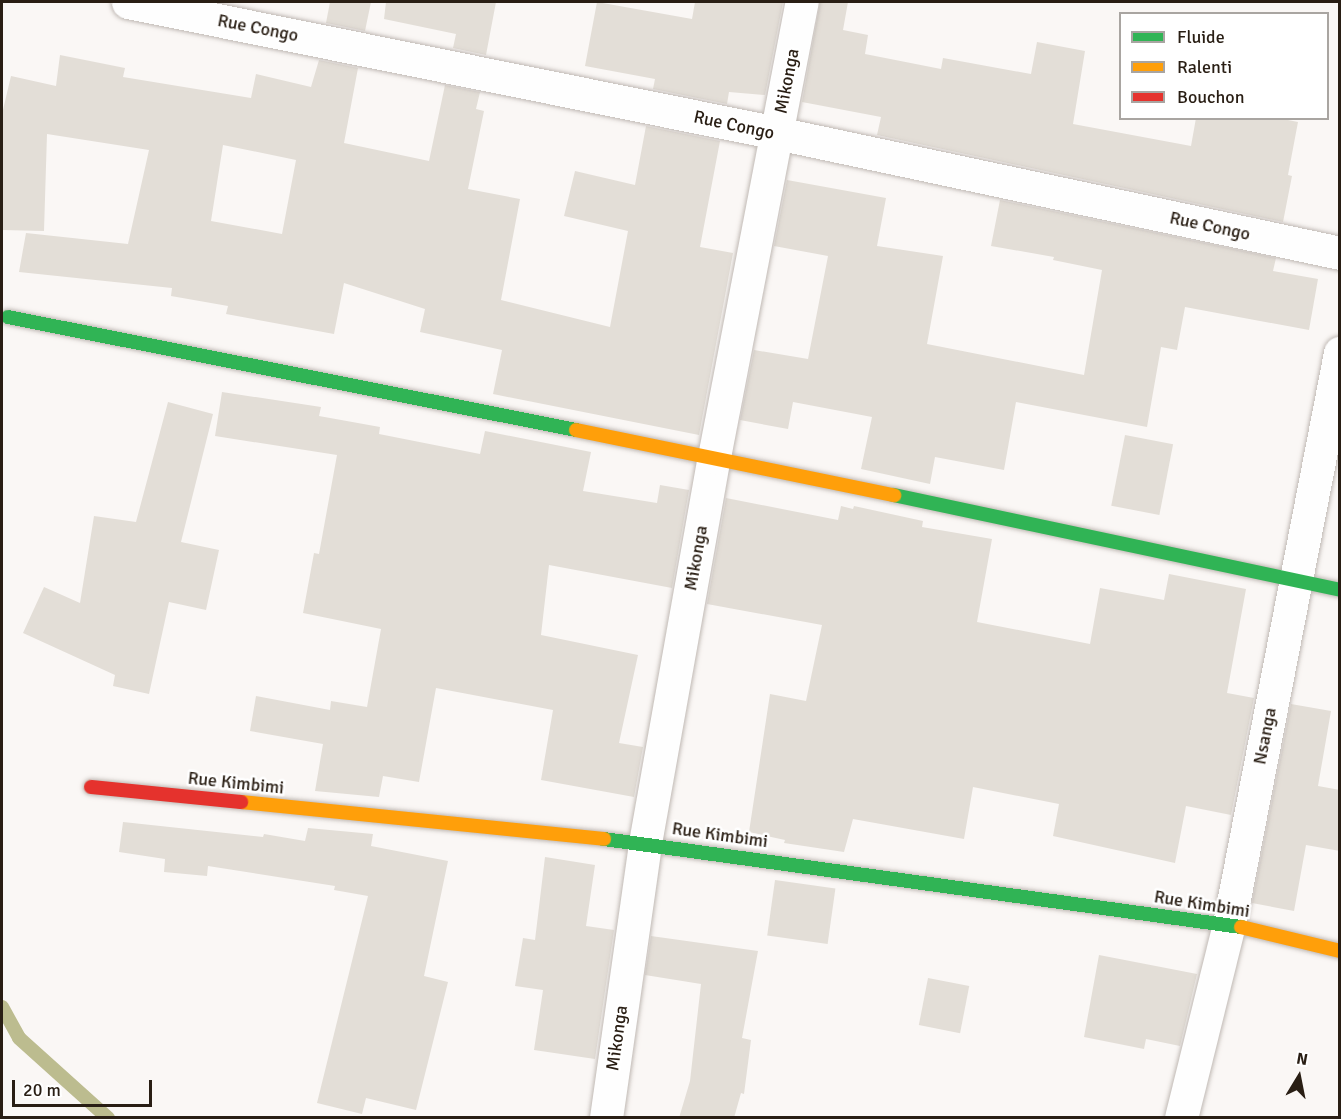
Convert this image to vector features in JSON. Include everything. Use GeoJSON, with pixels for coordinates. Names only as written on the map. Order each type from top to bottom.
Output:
{"type":"FeatureCollection","features":[{"type":"Feature","properties":{"kind":"street","name":"Rue Congo"},"geometry":{"type":"LineString","coordinates":[[128,2],[777,133],[1340,254]]}},
{"type":"Feature","properties":{"kind":"street","name":"Mikonga"},"geometry":{"type":"LineString","coordinates":[[606,1118],[645,843],[714,457],[802,2]]}},
{"type":"Feature","properties":{"kind":"street"},"geometry":{"type":"LineString","coordinates":[[8,317],[714,457],[1340,590]]}},
{"type":"Feature","properties":{"kind":"street","name":"Nsanga"},"geometry":{"type":"LineString","coordinates":[[1181,1118],[1229,924],[1340,353]]}},
{"type":"Feature","properties":{"kind":"street","name":"Rue Kimbimi"},"geometry":{"type":"LineString","coordinates":[[91,787],[645,843],[1229,924],[1340,951]]}},
{"type":"Feature","properties":{"kind":"building"},"geometry":{"type":"Polygon","coordinates":[[[330,2],[371,2],[365,31],[326,23],[330,2]]]}},
{"type":"Feature","properties":{"kind":"building"},"geometry":{"type":"Polygon","coordinates":[[[386,2],[496,2],[486,55],[453,48],[456,34],[384,19],[386,2]]]}},
{"type":"Feature","properties":{"kind":"building"},"geometry":{"type":"Polygon","coordinates":[[[597,2],[692,19],[695,2],[783,2],[765,95],[729,92],[727,104],[653,89],[655,79],[585,66],[597,2]]]}},
{"type":"Feature","properties":{"kind":"building"},"geometry":{"type":"Polygon","coordinates":[[[820,2],[848,2],[843,30],[868,35],[865,54],[941,69],[943,58],[1031,74],[1037,42],[1085,51],[1073,124],[1191,146],[1196,120],[1288,120],[1298,122],[1288,175],[1292,176],[1283,222],[877,135],[881,117],[802,102],[820,2]]]}},
{"type":"Feature","properties":{"kind":"building"},"geometry":{"type":"Polygon","coordinates":[[[60,55],[125,68],[123,77],[251,98],[256,74],[311,87],[319,60],[358,68],[344,143],[429,161],[445,85],[480,92],[476,109],[484,111],[468,189],[520,199],[501,300],[610,327],[628,231],[564,216],[575,171],[635,185],[646,126],[720,141],[700,247],[733,253],[699,435],[493,394],[502,350],[420,332],[425,309],[344,283],[334,334],[226,314],[228,306],[171,296],[172,288],[19,272],[26,233],[128,244],[149,150],[47,134],[44,231],[2,230],[2,114],[11,76],[56,86],[60,55]],[[223,145],[211,221],[282,234],[296,160],[223,145]]]}},
{"type":"Feature","properties":{"kind":"building"},"geometry":{"type":"Polygon","coordinates":[[[787,180],[886,198],[877,246],[943,256],[927,344],[1084,375],[1102,270],[1053,260],[1054,257],[991,246],[1000,200],[1276,258],[1273,271],[1318,279],[1309,330],[1185,307],[1177,350],[1161,347],[1147,427],[1016,402],[1004,470],[935,457],[930,484],[861,469],[872,417],[793,402],[788,429],[740,420],[754,350],[808,359],[828,256],[774,246],[787,180]]]}},
{"type":"Feature","properties":{"kind":"building"},"geometry":{"type":"Polygon","coordinates":[[[222,392],[321,407],[319,416],[380,427],[379,434],[480,454],[485,431],[591,452],[583,491],[657,503],[660,485],[689,490],[672,588],[549,565],[541,635],[638,655],[619,743],[643,747],[634,797],[541,780],[553,710],[436,688],[419,782],[383,776],[379,797],[315,791],[323,744],[250,731],[256,696],[330,710],[331,701],[367,707],[381,629],[303,613],[314,553],[319,554],[337,455],[215,436],[222,392]]]}},
{"type":"Feature","properties":{"kind":"building"},"geometry":{"type":"Polygon","coordinates":[[[168,402],[213,414],[181,542],[219,550],[206,610],[169,602],[149,694],[113,686],[115,675],[23,633],[44,587],[80,603],[94,516],[136,522],[168,402]]]}},
{"type":"Feature","properties":{"kind":"building"},"geometry":{"type":"Polygon","coordinates":[[[1125,435],[1173,444],[1159,515],[1111,506],[1125,435]]]}},
{"type":"Feature","properties":{"kind":"building"},"geometry":{"type":"Polygon","coordinates":[[[726,498],[838,520],[841,506],[853,509],[854,506],[923,521],[922,527],[992,539],[977,622],[1090,644],[1100,588],[1164,600],[1169,574],[1246,589],[1227,693],[1254,698],[1231,815],[1186,806],[1175,863],[1053,836],[1059,804],[973,787],[964,839],[853,819],[844,852],[784,843],[785,840],[749,832],[770,694],[806,701],[822,625],[707,604],[726,498]]]}},
{"type":"Feature","properties":{"kind":"building"},"geometry":{"type":"Polygon","coordinates":[[[1291,704],[1331,711],[1318,786],[1340,790],[1340,851],[1306,845],[1294,911],[1252,903],[1291,704]]]}},
{"type":"Feature","properties":{"kind":"building"},"geometry":{"type":"Polygon","coordinates":[[[123,822],[263,837],[264,834],[305,841],[308,828],[373,834],[371,846],[448,861],[424,976],[448,982],[416,1110],[366,1098],[362,1114],[317,1103],[368,896],[334,890],[335,886],[208,866],[207,876],[164,872],[165,859],[119,852],[123,822]]]}},
{"type":"Feature","properties":{"kind":"building"},"geometry":{"type":"Polygon","coordinates":[[[545,857],[595,865],[586,926],[614,930],[595,1059],[534,1050],[543,990],[515,986],[523,938],[535,940],[545,857]]]}},
{"type":"Feature","properties":{"kind":"building"},"geometry":{"type":"Polygon","coordinates":[[[775,880],[835,888],[828,944],[767,935],[775,880]]]}},
{"type":"Feature","properties":{"kind":"building"},"geometry":{"type":"Polygon","coordinates":[[[651,936],[758,951],[742,1038],[751,1040],[744,1094],[741,1093],[734,1118],[679,1118],[690,1081],[701,984],[645,975],[651,936]]]}},
{"type":"Feature","properties":{"kind":"building"},"geometry":{"type":"Polygon","coordinates":[[[1099,955],[1197,974],[1180,1046],[1146,1039],[1144,1049],[1084,1037],[1099,955]]]}},
{"type":"Feature","properties":{"kind":"building"},"geometry":{"type":"Polygon","coordinates":[[[928,978],[969,986],[960,1033],[919,1025],[928,978]]]}},
{"type":"Feature","properties":{"kind":"waterway"},"geometry":{"type":"LineString","coordinates":[[2,1007],[19,1038],[108,1118]]}},
{"type":"Feature","properties":{"kind":"traffic: fast"},"geometry":{"type":"LineString","coordinates":[[8,317],[576,430]]}},
{"type":"Feature","properties":{"kind":"traffic: fast"},"geometry":{"type":"LineString","coordinates":[[894,495],[1340,590]]}},
{"type":"Feature","properties":{"kind":"traffic: fast"},"geometry":{"type":"LineString","coordinates":[[604,839],[1241,927]]}},
{"type":"Feature","properties":{"kind":"traffic: slow"},"geometry":{"type":"LineString","coordinates":[[576,430],[894,495]]}},
{"type":"Feature","properties":{"kind":"traffic: slow"},"geometry":{"type":"LineString","coordinates":[[241,802],[604,839]]}},
{"type":"Feature","properties":{"kind":"traffic: slow"},"geometry":{"type":"LineString","coordinates":[[1241,927],[1340,951]]}},
{"type":"Feature","properties":{"kind":"traffic: jam"},"geometry":{"type":"LineString","coordinates":[[91,787],[241,802]]}}]}
